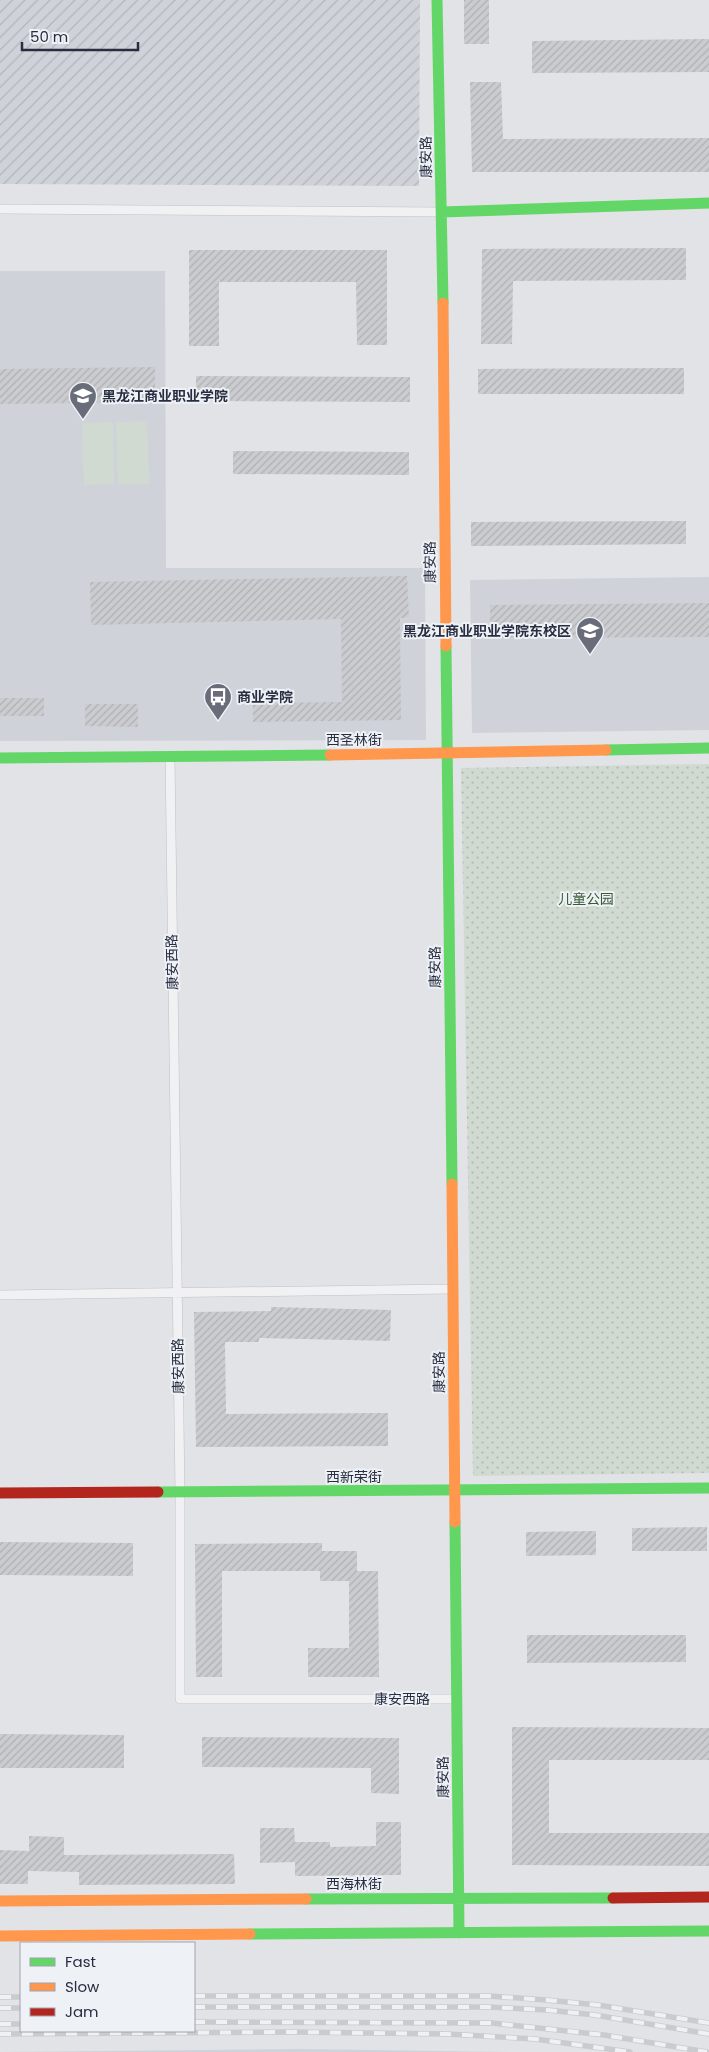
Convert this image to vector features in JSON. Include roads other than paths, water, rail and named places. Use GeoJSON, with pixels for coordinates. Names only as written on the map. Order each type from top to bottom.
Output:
{"type":"FeatureCollection","features":[{"type":"Feature","properties":{"kind":"main road","name":"康安路"},"geometry":{"type":"LineString","coordinates":[[438,0],[442,212],[459,1933]]}},
{"type":"Feature","properties":{"kind":"main road"},"geometry":{"type":"LineString","coordinates":[[442,212],[709,203]]}},
{"type":"Feature","properties":{"kind":"main road","name":"西圣林街"},"geometry":{"type":"LineString","coordinates":[[0,758],[447,754],[709,748]]}},
{"type":"Feature","properties":{"kind":"main road","name":"西新荣街"},"geometry":{"type":"LineString","coordinates":[[0,1493],[709,1488]]}},
{"type":"Feature","properties":{"kind":"main road","name":"西海林街"},"geometry":{"type":"LineString","coordinates":[[0,1902],[709,1897]]}},
{"type":"Feature","properties":{"kind":"main road"},"geometry":{"type":"LineString","coordinates":[[0,1936],[709,1931]]}},
{"type":"Feature","properties":{"kind":"lane"},"geometry":{"type":"LineString","coordinates":[[0,209],[442,212]]}},
{"type":"Feature","properties":{"kind":"lane","name":"康安西路"},"geometry":{"type":"LineString","coordinates":[[170,756],[180,1493],[180,1699],[457,1699]]}},
{"type":"Feature","properties":{"kind":"lane"},"geometry":{"type":"LineString","coordinates":[[0,1295],[453,1289]]}},
{"type":"Feature","properties":{"kind":"railway"},"geometry":{"type":"LineString","coordinates":[[195,1996],[489,1996],[598,2005],[709,2023]]}},
{"type":"Feature","properties":{"kind":"railway"},"geometry":{"type":"LineString","coordinates":[[0,1997],[20,1997]]}},
{"type":"Feature","properties":{"kind":"railway"},"geometry":{"type":"LineString","coordinates":[[195,2007],[488,2007],[547,2010],[595,2015],[709,2034]]}},
{"type":"Feature","properties":{"kind":"railway"},"geometry":{"type":"LineString","coordinates":[[0,2008],[20,2008]]}},
{"type":"Feature","properties":{"kind":"railway"},"geometry":{"type":"LineString","coordinates":[[195,2022],[492,2023],[604,2035],[707,2052]]}},
{"type":"Feature","properties":{"kind":"railway"},"geometry":{"type":"LineString","coordinates":[[0,2024],[20,2024]]}},
{"type":"Feature","properties":{"kind":"railway"},"geometry":{"type":"LineString","coordinates":[[0,2034],[291,2032],[447,2034],[535,2039],[630,2052]]}},
{"type":"Feature","properties":{"kind":"place","name":"黑龙江商业职业学院"},"geometry":{"type":"Point","coordinates":[83,420]}},
{"type":"Feature","properties":{"kind":"place","name":"黑龙江商业职业学院东校区"},"geometry":{"type":"Point","coordinates":[590,655]}},
{"type":"Feature","properties":{"kind":"place","name":"商业学院"},"geometry":{"type":"Point","coordinates":[218,721]}},
{"type":"Feature","properties":{"kind":"park label","name":"儿童公园"},"geometry":{"type":"Point","coordinates":[586,899]}}]}
